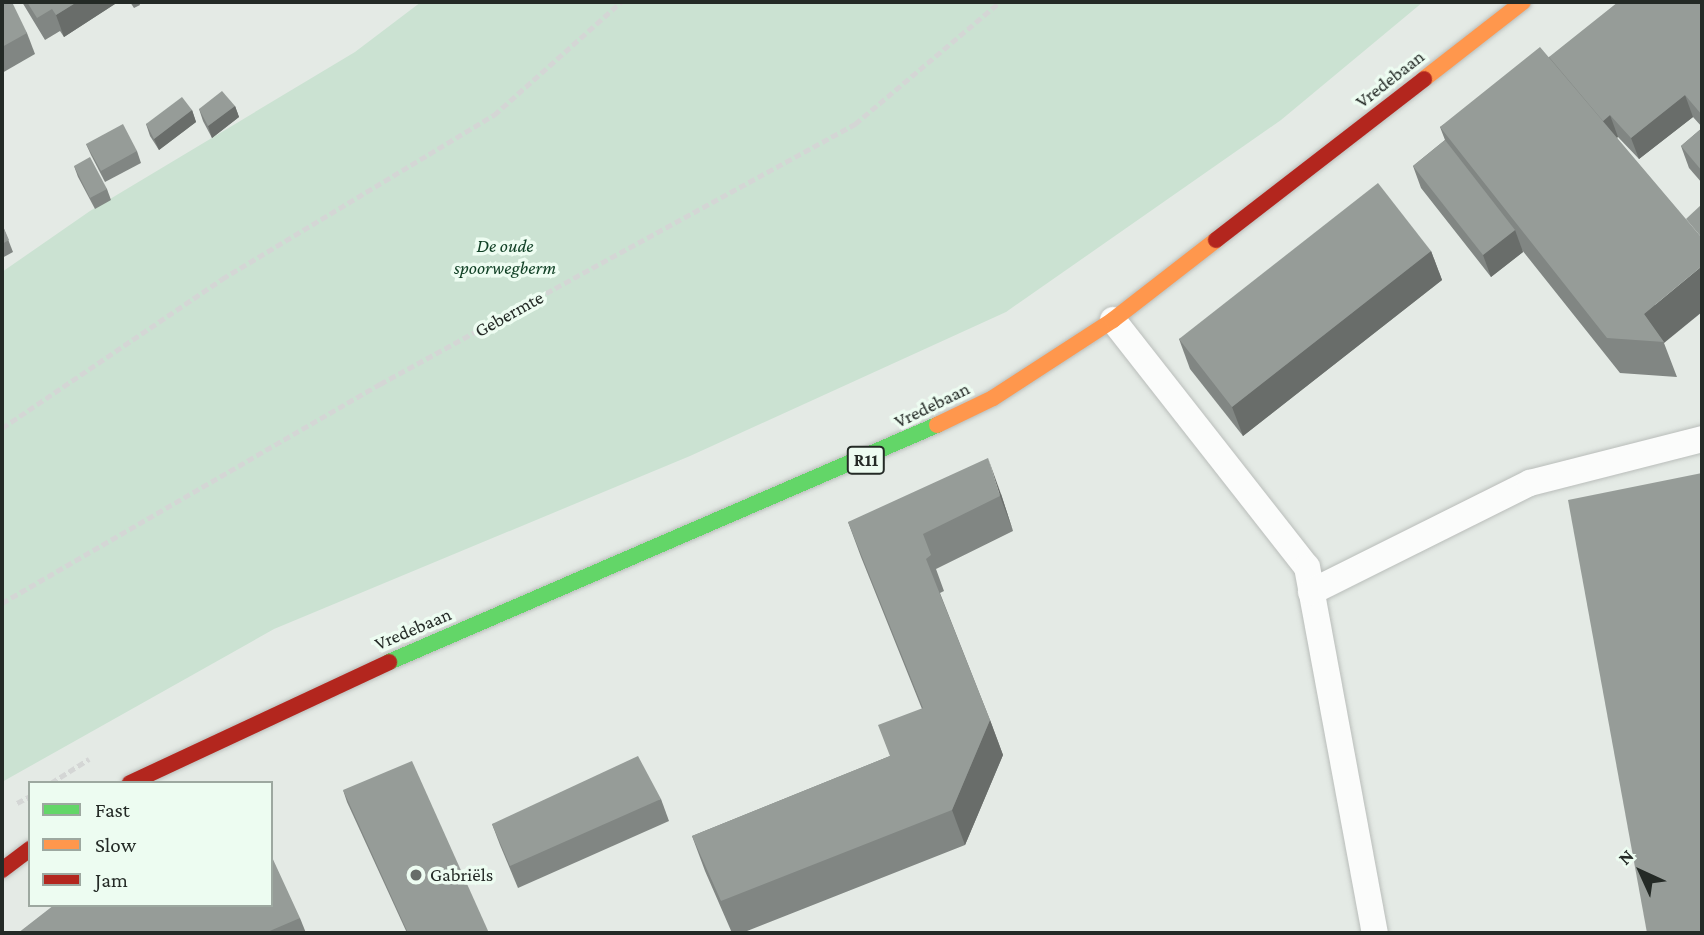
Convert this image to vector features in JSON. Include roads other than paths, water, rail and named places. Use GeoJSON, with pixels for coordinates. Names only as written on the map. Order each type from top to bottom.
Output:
{"type":"FeatureCollection","features":[{"type":"Feature","properties":{"kind":"main road","name":"Vredebaan"},"geometry":{"type":"LineString","coordinates":[[134,781],[288,704],[852,467],[993,398],[1113,320],[1523,2]]}},
{"type":"Feature","properties":{"kind":"main road"},"geometry":{"type":"LineString","coordinates":[[2,870],[28,850]]}},
{"type":"Feature","properties":{"kind":"lane"},"geometry":{"type":"LineString","coordinates":[[1113,320],[1307,567],[1375,933]]}},
{"type":"Feature","properties":{"kind":"lane"},"geometry":{"type":"LineString","coordinates":[[1311,592],[1530,483],[1702,439]]}},
{"type":"Feature","properties":{"kind":"place","name":"Gabriëls"},"geometry":{"type":"Point","coordinates":[416,875]}},
{"type":"Feature","properties":{"kind":"park label","name":"De oude spoorwegberm"},"geometry":{"type":"Point","coordinates":[505,257]}}]}
